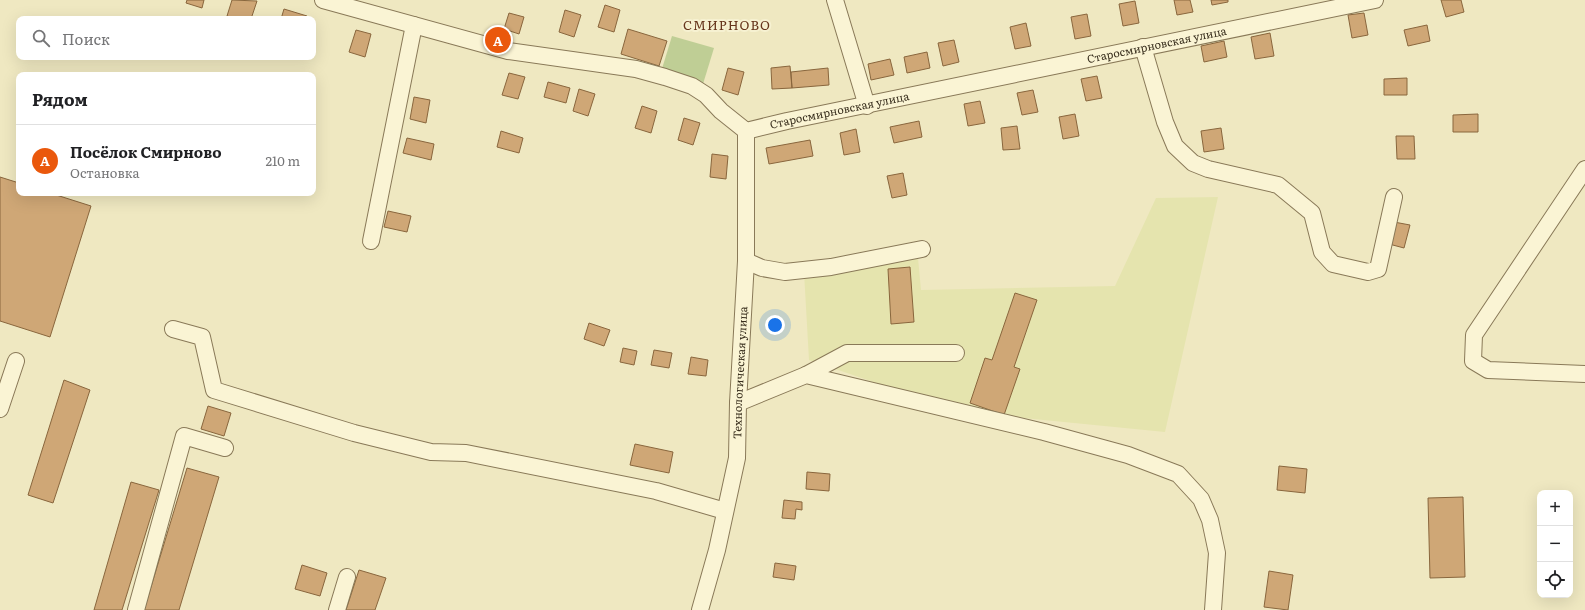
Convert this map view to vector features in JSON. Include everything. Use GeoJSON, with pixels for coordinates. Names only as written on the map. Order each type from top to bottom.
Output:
{"type":"FeatureCollection","features":[{"type":"Feature","properties":{"kind":"street"},"geometry":{"type":"LineString","coordinates":[[322,0],[508,51],[636,69],[665,77],[692,86],[706,95],[721,111],[746,131]]}},
{"type":"Feature","properties":{"kind":"street"},"geometry":{"type":"LineString","coordinates":[[834,0],[867,106]]}},
{"type":"Feature","properties":{"kind":"street","name":"Старосмирновская улица"},"geometry":{"type":"LineString","coordinates":[[746,131],[787,121],[867,106],[1143,47],[1375,0]]}},
{"type":"Feature","properties":{"kind":"street"},"geometry":{"type":"LineString","coordinates":[[370,240],[414,25]]}},
{"type":"Feature","properties":{"kind":"street"},"geometry":{"type":"LineString","coordinates":[[1143,47],[1165,122],[1175,146],[1193,163],[1203,167],[1278,185],[1312,213],[1322,252],[1333,264],[1368,272],[1378,269],[1394,197]]}},
{"type":"Feature","properties":{"kind":"street","name":"Технологическая улица"},"geometry":{"type":"LineString","coordinates":[[700,610],[716,550],[737,458],[738,403],[746,261],[746,131]]}},
{"type":"Feature","properties":{"kind":"street"},"geometry":{"type":"LineString","coordinates":[[1585,169],[1474,335],[1474,361],[1488,370],[1585,374]]}},
{"type":"Feature","properties":{"kind":"street"},"geometry":{"type":"LineString","coordinates":[[746,261],[762,268],[785,272],[831,267],[922,249]]}},
{"type":"Feature","properties":{"kind":"street"},"geometry":{"type":"LineString","coordinates":[[173,329],[202,337],[214,390],[354,433],[431,452],[474,454],[656,491],[725,511]]}},
{"type":"Feature","properties":{"kind":"street"},"geometry":{"type":"LineString","coordinates":[[738,403],[806,375],[847,353],[956,353]]}},
{"type":"Feature","properties":{"kind":"street"},"geometry":{"type":"LineString","coordinates":[[0,409],[16,361]]}},
{"type":"Feature","properties":{"kind":"street"},"geometry":{"type":"LineString","coordinates":[[806,375],[1044,432],[1128,455],[1178,474],[1201,499],[1210,520],[1217,553],[1214,610]]}},
{"type":"Feature","properties":{"kind":"street"},"geometry":{"type":"LineString","coordinates":[[136,610],[184,436],[225,448]]}},
{"type":"Feature","properties":{"kind":"street"},"geometry":{"type":"LineString","coordinates":[[337,610],[347,577]]}},
{"type":"Feature","properties":{"kind":"green space"},"geometry":{"type":"Polygon","coordinates":[[[672,36],[714,48],[703,84],[661,72],[672,36]]]}},
{"type":"Feature","properties":{"kind":"green space"},"geometry":{"type":"Polygon","coordinates":[[[1218,197],[1165,432],[1003,416],[891,388],[809,360],[804,272],[918,258],[921,290],[1115,286],[1156,198],[1218,197]]]}},
{"type":"Feature","properties":{"kind":"building"},"geometry":{"type":"Polygon","coordinates":[[[187,0],[204,0],[202,8],[186,3],[187,0]]]}},
{"type":"Feature","properties":{"kind":"building"},"geometry":{"type":"Polygon","coordinates":[[[232,0],[257,1],[252,16],[227,16],[232,0]]]}},
{"type":"Feature","properties":{"kind":"building"},"geometry":{"type":"Polygon","coordinates":[[[1174,0],[1190,0],[1193,12],[1177,15],[1174,0]]]}},
{"type":"Feature","properties":{"kind":"building"},"geometry":{"type":"Polygon","coordinates":[[[1211,0],[1228,0],[1228,2],[1212,5],[1211,0]]]}},
{"type":"Feature","properties":{"kind":"building"},"geometry":{"type":"Polygon","coordinates":[[[1441,0],[1461,0],[1464,12],[1446,17],[1441,0]]]}},
{"type":"Feature","properties":{"kind":"building"},"geometry":{"type":"Polygon","coordinates":[[[1135,1],[1139,23],[1123,26],[1119,4],[1135,1]]]}},
{"type":"Feature","properties":{"kind":"building"},"geometry":{"type":"Polygon","coordinates":[[[605,5],[620,10],[614,32],[598,27],[605,5]]]}},
{"type":"Feature","properties":{"kind":"building"},"geometry":{"type":"Polygon","coordinates":[[[284,9],[307,16],[282,16],[284,9]]]}},
{"type":"Feature","properties":{"kind":"building"},"geometry":{"type":"Polygon","coordinates":[[[565,10],[581,15],[574,37],[559,32],[565,10]]]}},
{"type":"Feature","properties":{"kind":"building"},"geometry":{"type":"Polygon","coordinates":[[[509,13],[524,17],[519,34],[504,29],[509,13]]]}},
{"type":"Feature","properties":{"kind":"building"},"geometry":{"type":"Polygon","coordinates":[[[1364,13],[1368,35],[1352,38],[1348,15],[1364,13]]]}},
{"type":"Feature","properties":{"kind":"building"},"geometry":{"type":"Polygon","coordinates":[[[1087,14],[1091,36],[1075,39],[1071,17],[1087,14]]]}},
{"type":"Feature","properties":{"kind":"building"},"geometry":{"type":"Polygon","coordinates":[[[1026,23],[1031,46],[1015,49],[1010,27],[1026,23]]]}},
{"type":"Feature","properties":{"kind":"building"},"geometry":{"type":"Polygon","coordinates":[[[1427,25],[1430,41],[1408,46],[1404,30],[1427,25]]]}},
{"type":"Feature","properties":{"kind":"building"},"geometry":{"type":"Polygon","coordinates":[[[628,29],[667,41],[659,66],[621,54],[628,29]]]}},
{"type":"Feature","properties":{"kind":"building"},"geometry":{"type":"Polygon","coordinates":[[[356,30],[371,34],[365,57],[349,52],[356,30]]]}},
{"type":"Feature","properties":{"kind":"building"},"geometry":{"type":"Polygon","coordinates":[[[1270,33],[1274,56],[1255,59],[1251,37],[1270,33]]]}},
{"type":"Feature","properties":{"kind":"building"},"geometry":{"type":"Polygon","coordinates":[[[954,40],[959,62],[943,66],[938,43],[954,40]]]}},
{"type":"Feature","properties":{"kind":"building"},"geometry":{"type":"Polygon","coordinates":[[[1224,41],[1227,57],[1204,62],[1201,46],[1224,41]]]}},
{"type":"Feature","properties":{"kind":"building"},"geometry":{"type":"Polygon","coordinates":[[[927,52],[930,68],[907,73],[904,57],[927,52]]]}},
{"type":"Feature","properties":{"kind":"building"},"geometry":{"type":"Polygon","coordinates":[[[890,59],[894,75],[871,80],[868,64],[890,59]]]}},
{"type":"Feature","properties":{"kind":"building"},"geometry":{"type":"Polygon","coordinates":[[[790,66],[792,88],[772,89],[771,68],[790,66]]]}},
{"type":"Feature","properties":{"kind":"building"},"geometry":{"type":"Polygon","coordinates":[[[728,68],[744,72],[738,95],[722,90],[728,68]]]}},
{"type":"Feature","properties":{"kind":"building"},"geometry":{"type":"Polygon","coordinates":[[[828,68],[829,85],[792,88],[791,72],[828,68]]]}},
{"type":"Feature","properties":{"kind":"building"},"geometry":{"type":"Polygon","coordinates":[[[509,73],[525,77],[518,99],[502,95],[509,73]]]}},
{"type":"Feature","properties":{"kind":"building"},"geometry":{"type":"Polygon","coordinates":[[[1097,76],[1102,98],[1086,101],[1081,79],[1097,76]]]}},
{"type":"Feature","properties":{"kind":"building"},"geometry":{"type":"Polygon","coordinates":[[[1407,78],[1407,95],[1384,95],[1384,79],[1407,78]]]}},
{"type":"Feature","properties":{"kind":"building"},"geometry":{"type":"Polygon","coordinates":[[[548,82],[570,88],[566,103],[544,97],[548,82]]]}},
{"type":"Feature","properties":{"kind":"building"},"geometry":{"type":"Polygon","coordinates":[[[579,89],[595,94],[588,116],[573,111],[579,89]]]}},
{"type":"Feature","properties":{"kind":"building"},"geometry":{"type":"Polygon","coordinates":[[[1033,90],[1038,112],[1022,115],[1017,93],[1033,90]]]}},
{"type":"Feature","properties":{"kind":"building"},"geometry":{"type":"Polygon","coordinates":[[[414,97],[430,100],[426,123],[410,119],[414,97]]]}},
{"type":"Feature","properties":{"kind":"building"},"geometry":{"type":"Polygon","coordinates":[[[980,101],[985,123],[968,126],[964,104],[980,101]]]}},
{"type":"Feature","properties":{"kind":"building"},"geometry":{"type":"Polygon","coordinates":[[[642,106],[657,111],[651,133],[635,128],[642,106]]]}},
{"type":"Feature","properties":{"kind":"building"},"geometry":{"type":"Polygon","coordinates":[[[1075,114],[1079,136],[1063,139],[1059,117],[1075,114]]]}},
{"type":"Feature","properties":{"kind":"building"},"geometry":{"type":"Polygon","coordinates":[[[1478,114],[1478,132],[1453,132],[1453,115],[1478,114]]]}},
{"type":"Feature","properties":{"kind":"building"},"geometry":{"type":"Polygon","coordinates":[[[684,118],[700,123],[693,145],[678,140],[684,118]]]}},
{"type":"Feature","properties":{"kind":"building"},"geometry":{"type":"Polygon","coordinates":[[[919,121],[922,137],[894,143],[890,127],[919,121]]]}},
{"type":"Feature","properties":{"kind":"building"},"geometry":{"type":"Polygon","coordinates":[[[1017,126],[1020,149],[1003,150],[1001,128],[1017,126]]]}},
{"type":"Feature","properties":{"kind":"building"},"geometry":{"type":"Polygon","coordinates":[[[1221,128],[1224,149],[1204,152],[1201,131],[1221,128]]]}},
{"type":"Feature","properties":{"kind":"building"},"geometry":{"type":"Polygon","coordinates":[[[856,129],[860,152],[844,155],[840,133],[856,129]]]}},
{"type":"Feature","properties":{"kind":"building"},"geometry":{"type":"Polygon","coordinates":[[[501,131],[523,138],[519,153],[497,147],[501,131]]]}},
{"type":"Feature","properties":{"kind":"building"},"geometry":{"type":"Polygon","coordinates":[[[1396,136],[1414,136],[1415,159],[1397,159],[1396,136]]]}},
{"type":"Feature","properties":{"kind":"building"},"geometry":{"type":"Polygon","coordinates":[[[407,138],[434,144],[431,160],[403,153],[407,138]]]}},
{"type":"Feature","properties":{"kind":"building"},"geometry":{"type":"Polygon","coordinates":[[[810,140],[813,156],[769,164],[766,148],[810,140]]]}},
{"type":"Feature","properties":{"kind":"building"},"geometry":{"type":"Polygon","coordinates":[[[712,154],[728,156],[726,179],[710,177],[712,154]]]}},
{"type":"Feature","properties":{"kind":"building"},"geometry":{"type":"Polygon","coordinates":[[[903,173],[907,195],[892,198],[887,176],[903,173]]]}},
{"type":"Feature","properties":{"kind":"building"},"geometry":{"type":"Polygon","coordinates":[[[0,177],[16,182],[16,196],[59,196],[91,206],[50,337],[0,321],[0,177]]]}},
{"type":"Feature","properties":{"kind":"building"},"geometry":{"type":"Polygon","coordinates":[[[388,211],[411,216],[407,232],[384,227],[388,211]]]}},
{"type":"Feature","properties":{"kind":"building"},"geometry":{"type":"Polygon","coordinates":[[[1394,222],[1410,225],[1404,248],[1389,244],[1394,222]]]}},
{"type":"Feature","properties":{"kind":"building"},"geometry":{"type":"Polygon","coordinates":[[[910,267],[914,322],[891,324],[888,269],[910,267]]]}},
{"type":"Feature","properties":{"kind":"building"},"geometry":{"type":"Polygon","coordinates":[[[1015,293],[1037,300],[1014,367],[1020,369],[1004,415],[970,403],[985,358],[992,360],[1015,293]]]}},
{"type":"Feature","properties":{"kind":"building"},"geometry":{"type":"Polygon","coordinates":[[[589,323],[610,330],[604,346],[584,339],[589,323]]]}},
{"type":"Feature","properties":{"kind":"building"},"geometry":{"type":"Polygon","coordinates":[[[623,348],[637,351],[634,365],[620,362],[623,348]]]}},
{"type":"Feature","properties":{"kind":"building"},"geometry":{"type":"Polygon","coordinates":[[[654,350],[672,353],[669,368],[651,365],[654,350]]]}},
{"type":"Feature","properties":{"kind":"building"},"geometry":{"type":"Polygon","coordinates":[[[691,357],[708,360],[706,376],[688,374],[691,357]]]}},
{"type":"Feature","properties":{"kind":"building"},"geometry":{"type":"Polygon","coordinates":[[[64,380],[90,390],[53,503],[28,495],[64,380]]]}},
{"type":"Feature","properties":{"kind":"building"},"geometry":{"type":"Polygon","coordinates":[[[208,406],[231,413],[224,436],[201,429],[208,406]]]}},
{"type":"Feature","properties":{"kind":"building"},"geometry":{"type":"Polygon","coordinates":[[[635,444],[673,452],[669,473],[630,465],[635,444]]]}},
{"type":"Feature","properties":{"kind":"building"},"geometry":{"type":"Polygon","coordinates":[[[1279,466],[1307,469],[1305,493],[1277,490],[1279,466]]]}},
{"type":"Feature","properties":{"kind":"building"},"geometry":{"type":"Polygon","coordinates":[[[187,468],[219,477],[179,610],[144,610],[187,468]]]}},
{"type":"Feature","properties":{"kind":"building"},"geometry":{"type":"Polygon","coordinates":[[[807,472],[830,474],[829,491],[806,489],[807,472]]]}},
{"type":"Feature","properties":{"kind":"building"},"geometry":{"type":"Polygon","coordinates":[[[131,482],[159,490],[122,610],[94,610],[131,482]]]}},
{"type":"Feature","properties":{"kind":"building"},"geometry":{"type":"Polygon","coordinates":[[[1463,497],[1465,577],[1430,578],[1428,498],[1463,497]]]}},
{"type":"Feature","properties":{"kind":"building"},"geometry":{"type":"Polygon","coordinates":[[[784,500],[802,502],[802,510],[796,509],[795,519],[782,518],[784,500]]]}},
{"type":"Feature","properties":{"kind":"building"},"geometry":{"type":"Polygon","coordinates":[[[775,563],[796,566],[794,580],[773,577],[775,563]]]}},
{"type":"Feature","properties":{"kind":"building"},"geometry":{"type":"Polygon","coordinates":[[[302,565],[327,573],[320,596],[295,589],[302,565]]]}},
{"type":"Feature","properties":{"kind":"building"},"geometry":{"type":"Polygon","coordinates":[[[359,570],[386,578],[375,610],[346,610],[359,570]]]}},
{"type":"Feature","properties":{"kind":"building"},"geometry":{"type":"Polygon","coordinates":[[[1269,571],[1293,575],[1288,610],[1264,607],[1269,571]]]}},
{"type":"Feature","properties":{"kind":"place","name":"Посёлок Смирново"},"geometry":{"type":"Point","coordinates":[498,40]}},
{"type":"Feature","properties":{"kind":"district","name":"СМИРНОВО"},"geometry":{"type":"Point","coordinates":[727,25]}}]}
